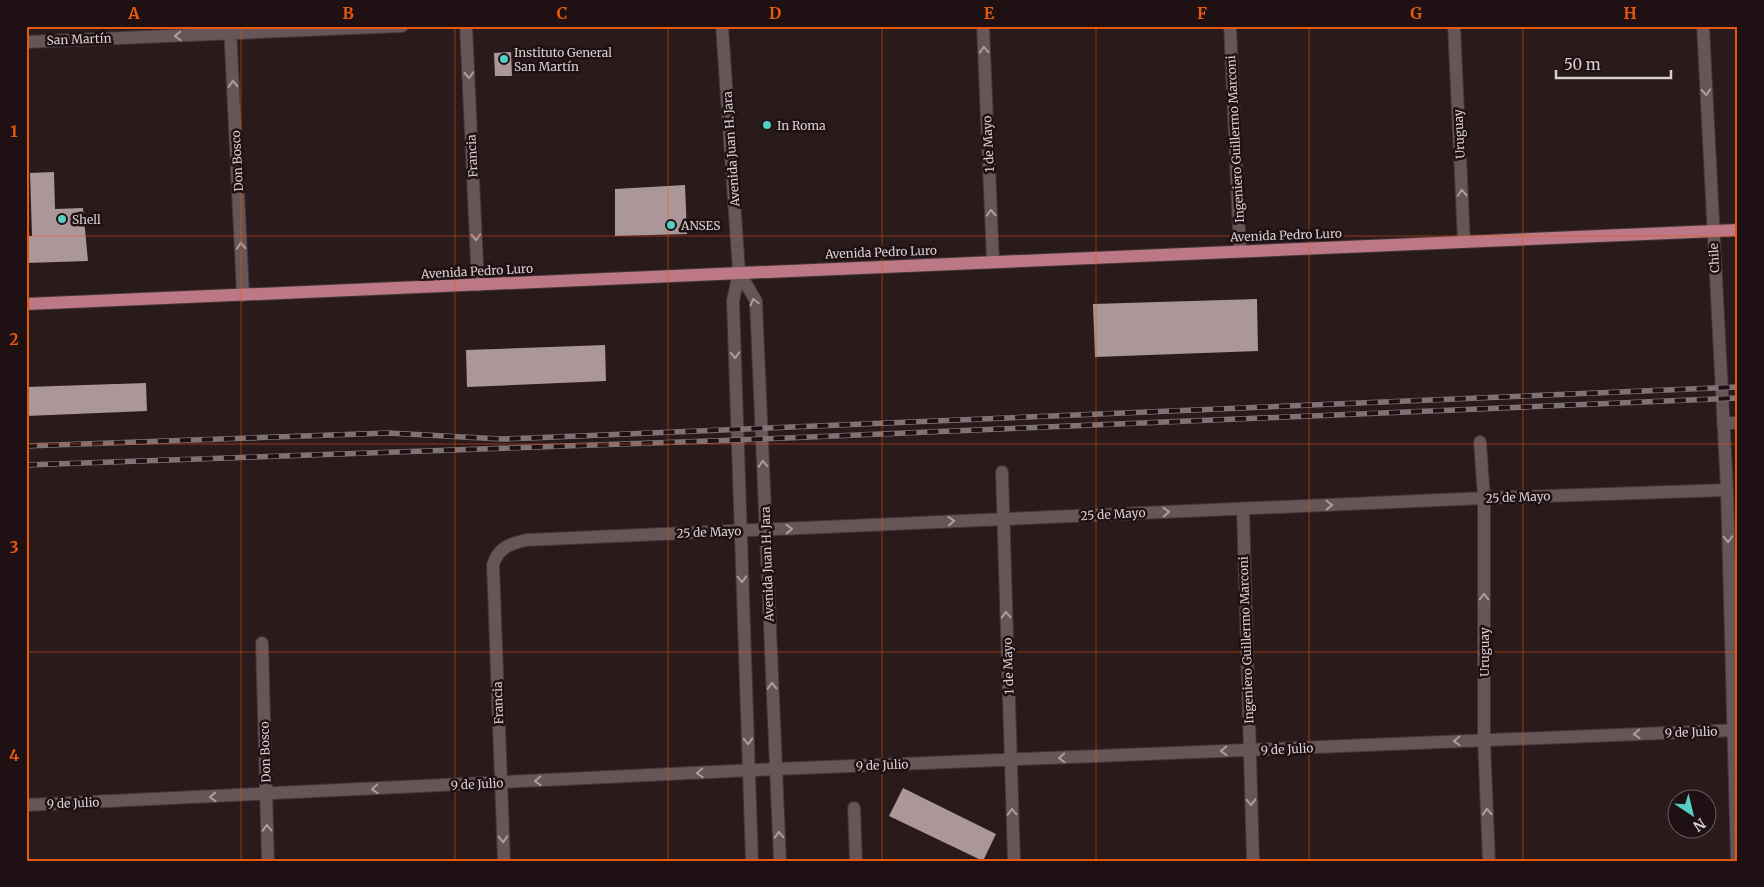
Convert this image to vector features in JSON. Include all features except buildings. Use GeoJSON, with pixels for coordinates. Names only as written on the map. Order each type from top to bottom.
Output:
{"type":"FeatureCollection","features":[{"type":"Feature","properties":{"kind":"main road","name":"Avenida Pedro Luro"},"geometry":{"type":"LineString","coordinates":[[26,304],[1738,230]]}},
{"type":"Feature","properties":{"kind":"street","name":"San Martín"},"geometry":{"type":"LineString","coordinates":[[26,42],[231,30],[402,26]]}},
{"type":"Feature","properties":{"kind":"street","name":"Francia"},"geometry":{"type":"LineString","coordinates":[[466,26],[478,285]]}},
{"type":"Feature","properties":{"kind":"street","name":"Avenida Juan H. Jara"},"geometry":{"type":"LineString","coordinates":[[722,26],[739,272],[733,301],[752,861]]}},
{"type":"Feature","properties":{"kind":"street","name":"1 de Mayo"},"geometry":{"type":"LineString","coordinates":[[983,26],[993,261]]}},
{"type":"Feature","properties":{"kind":"street","name":"Ingeniero Guillermo Marconi"},"geometry":{"type":"LineString","coordinates":[[1230,26],[1240,251]]}},
{"type":"Feature","properties":{"kind":"street","name":"Uruguay"},"geometry":{"type":"LineString","coordinates":[[1454,26],[1464,242]]}},
{"type":"Feature","properties":{"kind":"street","name":"Chile"},"geometry":{"type":"LineString","coordinates":[[1703,26],[1727,490],[1735,730],[1737,861]]}},
{"type":"Feature","properties":{"kind":"street","name":"Don Bosco"},"geometry":{"type":"LineString","coordinates":[[231,30],[243,295]]}},
{"type":"Feature","properties":{"kind":"street","name":"Avenida Juan H. Jara"},"geometry":{"type":"LineString","coordinates":[[739,272],[756,300],[780,861]]}},
{"type":"Feature","properties":{"kind":"street"},"geometry":{"type":"LineString","coordinates":[[1723,423],[1738,423]]}},
{"type":"Feature","properties":{"kind":"street","name":"Uruguay"},"geometry":{"type":"LineString","coordinates":[[1480,442],[1484,498],[1484,740],[1489,861]]}},
{"type":"Feature","properties":{"kind":"street","name":"1 de Mayo"},"geometry":{"type":"LineString","coordinates":[[1002,472],[1014,861]]}},
{"type":"Feature","properties":{"kind":"street","name":"25 de Mayo"},"geometry":{"type":"LineString","coordinates":[[502,548],[526,540],[1243,508],[1727,490]]}},
{"type":"Feature","properties":{"kind":"street","name":"Ingeniero Guillermo Marconi"},"geometry":{"type":"LineString","coordinates":[[1243,508],[1253,861]]}},
{"type":"Feature","properties":{"kind":"street","name":"Francia"},"geometry":{"type":"LineString","coordinates":[[502,548],[496,556],[493,565],[504,861]]}},
{"type":"Feature","properties":{"kind":"street","name":"Don Bosco"},"geometry":{"type":"LineString","coordinates":[[262,643],[268,861]]}},
{"type":"Feature","properties":{"kind":"street","name":"9 de Julio"},"geometry":{"type":"LineString","coordinates":[[26,805],[266,795],[776,769],[1735,730]]}},
{"type":"Feature","properties":{"kind":"street"},"geometry":{"type":"LineString","coordinates":[[854,808],[856,861]]}},
{"type":"Feature","properties":{"kind":"railway"},"geometry":{"type":"LineString","coordinates":[[26,446],[388,433],[501,439],[531,438],[1738,387]]}},
{"type":"Feature","properties":{"kind":"railway"},"geometry":{"type":"LineString","coordinates":[[26,465],[738,440],[1738,398]]}},
{"type":"Feature","properties":{"kind":"place","name":"Instituto General San Martín"},"geometry":{"type":"Point","coordinates":[504,59]}},
{"type":"Feature","properties":{"kind":"place","name":"In Roma"},"geometry":{"type":"Point","coordinates":[767,125]}},
{"type":"Feature","properties":{"kind":"place","name":"Shell"},"geometry":{"type":"Point","coordinates":[62,219]}},
{"type":"Feature","properties":{"kind":"place","name":"ANSES"},"geometry":{"type":"Point","coordinates":[671,225]}}]}
